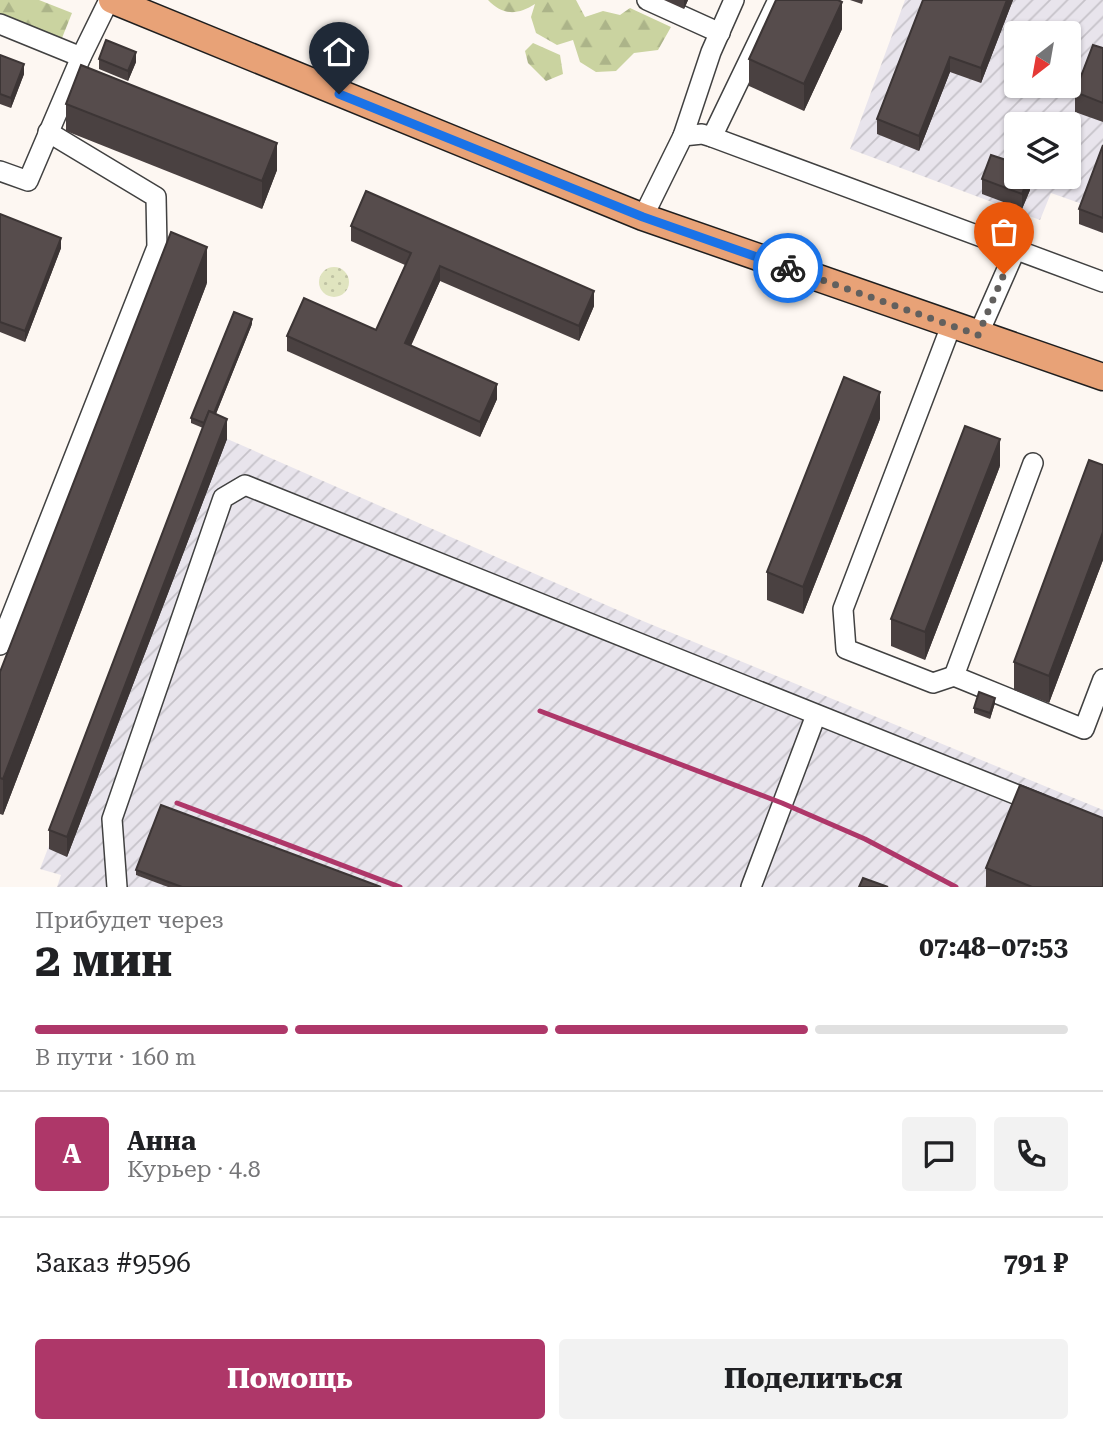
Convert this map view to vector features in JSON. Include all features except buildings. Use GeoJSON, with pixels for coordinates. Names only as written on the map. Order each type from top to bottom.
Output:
{"type":"FeatureCollection","features":[{"type":"Feature","properties":{"kind":"main road"},"geometry":{"type":"LineString","coordinates":[[111,0],[643,217],[1103,377]]}},
{"type":"Feature","properties":{"kind":"lane"},"geometry":{"type":"LineString","coordinates":[[0,172],[28,181],[81,57],[111,0]]}},
{"type":"Feature","properties":{"kind":"lane"},"geometry":{"type":"LineString","coordinates":[[647,0],[720,33]]}},
{"type":"Feature","properties":{"kind":"lane"},"geometry":{"type":"LineString","coordinates":[[643,217],[683,136],[734,0]]}},
{"type":"Feature","properties":{"kind":"lane"},"geometry":{"type":"LineString","coordinates":[[712,137],[778,0]]}},
{"type":"Feature","properties":{"kind":"lane"},"geometry":{"type":"LineString","coordinates":[[0,24],[81,57]]}},
{"type":"Feature","properties":{"kind":"lane"},"geometry":{"type":"LineString","coordinates":[[0,645],[157,247],[156,197],[48,132]]}},
{"type":"Feature","properties":{"kind":"lane"},"geometry":{"type":"LineString","coordinates":[[683,136],[702,134],[712,137],[1103,282]]}},
{"type":"Feature","properties":{"kind":"lane"},"geometry":{"type":"LineString","coordinates":[[978,335],[1015,251]]}},
{"type":"Feature","properties":{"kind":"lane"},"geometry":{"type":"LineString","coordinates":[[951,326],[843,609],[846,649],[933,683],[954,677],[1084,729],[1103,679]]}},
{"type":"Feature","properties":{"kind":"lane"},"geometry":{"type":"LineString","coordinates":[[954,677],[1033,464]]}},
{"type":"Feature","properties":{"kind":"lane"},"geometry":{"type":"LineString","coordinates":[[117,887],[113,819],[223,498],[245,485],[1053,809]]}},
{"type":"Feature","properties":{"kind":"lane"},"geometry":{"type":"LineString","coordinates":[[751,887],[816,715]]}},
{"type":"Feature","properties":{"kind":"shaded area"},"geometry":{"type":"Polygon","coordinates":[[[905,0],[1103,0],[1103,233],[1079,224],[1085,205],[1051,193],[1040,220],[850,149],[905,0]]]}},
{"type":"Feature","properties":{"kind":"shaded area"},"geometry":{"type":"Polygon","coordinates":[[[209,431],[638,619],[1103,810],[1103,887],[57,887],[61,875],[40,869],[209,431]]]}},
{"type":"Feature","properties":{"kind":"green space"},"geometry":{"type":"Polygon","coordinates":[[[0,0],[39,0],[72,13],[62,38],[0,14],[0,0]]]}},
{"type":"Feature","properties":{"kind":"green space"},"geometry":{"type":"Polygon","coordinates":[[[488,0],[576,0],[585,17],[603,11],[620,15],[630,8],[671,27],[658,50],[634,53],[616,71],[596,72],[580,62],[573,40],[557,45],[536,33],[531,17],[535,4],[511,12],[499,9],[488,0]]]}},
{"type":"Feature","properties":{"kind":"green space"},"geometry":{"type":"Polygon","coordinates":[[[533,43],[560,55],[563,74],[546,81],[528,63],[525,51],[533,43]]]}},
{"type":"Feature","properties":{"kind":"green space"},"geometry":{"type":"Polygon","coordinates":[[[334,267],[340,268],[348,276],[348,288],[340,296],[334,297],[328,296],[320,288],[319,282],[320,276],[328,268],[334,267]]]}},
{"type":"Feature","properties":{"kind":"railway"},"geometry":{"type":"LineString","coordinates":[[540,711],[782,803],[865,839],[956,887]]}},
{"type":"Feature","properties":{"kind":"railway"},"geometry":{"type":"LineString","coordinates":[[177,803],[400,887]]}},
{"type":"Feature","properties":{"kind":"way so far"},"geometry":{"type":"LineString","coordinates":[[788,268],[978,335],[1004,274]]}},
{"type":"Feature","properties":{"kind":"route"},"geometry":{"type":"LineString","coordinates":[[339,94],[643,217],[788,268]]}}]}
